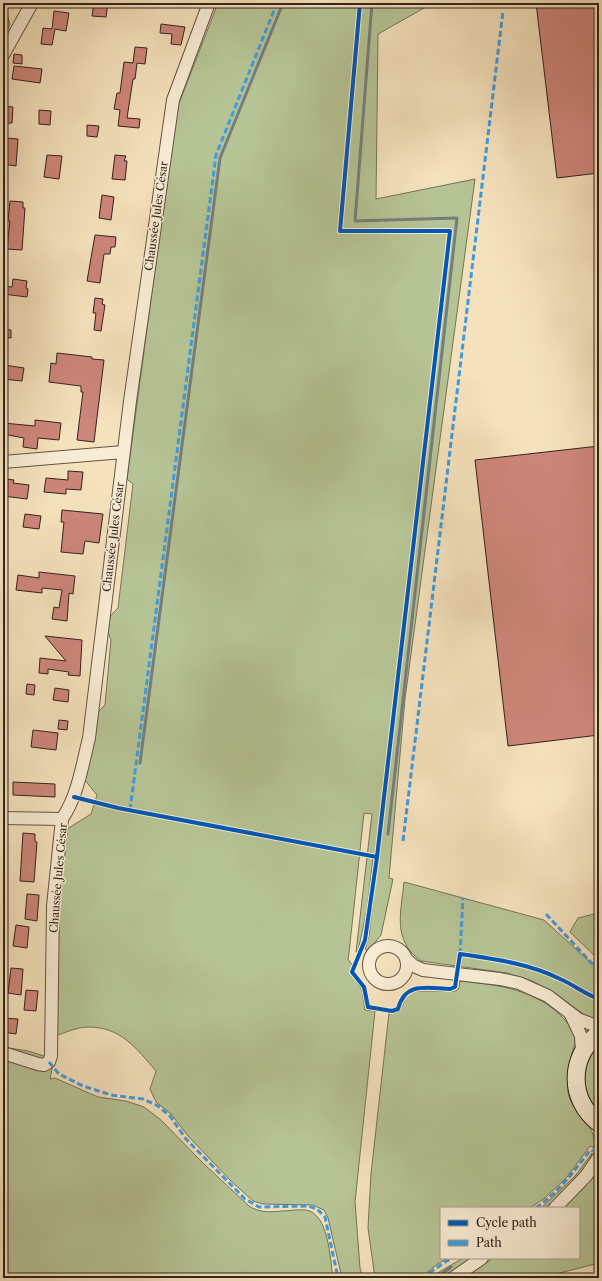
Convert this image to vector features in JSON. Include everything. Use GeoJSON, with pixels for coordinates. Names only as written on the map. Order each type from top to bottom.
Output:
{"type":"FeatureCollection","features":[{"type":"Feature","properties":{"kind":"main road"},"geometry":{"type":"LineString","coordinates":[[598,1124],[584,1108],[576,1088],[577,1066],[582,1051],[590,1040],[599,1033]]}},
{"type":"Feature","properties":{"kind":"street"},"geometry":{"type":"LineString","coordinates":[[3,55],[32,3]]}},
{"type":"Feature","properties":{"kind":"street","name":"Chaussée Jules César"},"geometry":{"type":"LineString","coordinates":[[3,1053],[44,1065],[49,1062],[51,1056],[53,906],[62,819],[69,809],[78,786],[89,738],[123,452],[173,100],[209,3]]}},
{"type":"Feature","properties":{"kind":"street"},"geometry":{"type":"LineString","coordinates":[[3,462],[123,452]]}},
{"type":"Feature","properties":{"kind":"street"},"geometry":{"type":"LineString","coordinates":[[3,818],[62,819]]}},
{"type":"Feature","properties":{"kind":"street"},"geometry":{"type":"LineString","coordinates":[[406,959],[407,971],[395,984],[382,983],[371,974],[369,963],[371,957],[378,949],[389,946],[400,950],[406,959],[414,966],[430,971],[500,978],[518,983],[548,996],[586,1024],[599,1027]]}},
{"type":"Feature","properties":{"kind":"street"},"geometry":{"type":"LineString","coordinates":[[404,976],[430,971]]}},
{"type":"Feature","properties":{"kind":"street"},"geometry":{"type":"LineString","coordinates":[[571,1014],[578,1028],[582,1051]]}},
{"type":"Feature","properties":{"kind":"street"},"geometry":{"type":"LineString","coordinates":[[556,1207],[582,1181],[599,1157]]}},
{"type":"Feature","properties":{"kind":"street"},"geometry":{"type":"LineString","coordinates":[[453,1278],[481,1259]]}},
{"type":"Feature","properties":{"kind":"green space"},"geometry":{"type":"Polygon","coordinates":[[[218,3],[433,3],[378,34],[376,199],[475,179],[405,699],[389,878],[393,879],[381,935],[368,951],[365,949],[369,936],[378,859],[373,858],[367,909],[358,951],[356,952],[372,814],[364,813],[348,959],[352,965],[350,971],[362,990],[365,1010],[375,1011],[355,1202],[360,1268],[363,1278],[342,1278],[328,1218],[324,1210],[313,1205],[263,1204],[253,1201],[231,1181],[188,1136],[171,1114],[156,1102],[150,1089],[156,1071],[142,1054],[127,1040],[110,1031],[88,1027],[75,1029],[54,1036],[57,911],[67,829],[91,814],[97,795],[84,779],[98,712],[105,705],[111,640],[108,630],[108,622],[111,615],[118,608],[133,484],[127,479],[176,111],[218,3]]]}},
{"type":"Feature","properties":{"kind":"green space"},"geometry":{"type":"Polygon","coordinates":[[[3,11],[6,11],[10,24],[3,42],[3,11]]]}},
{"type":"Feature","properties":{"kind":"green space"},"geometry":{"type":"Polygon","coordinates":[[[404,882],[544,920],[599,970],[599,1022],[590,1019],[555,993],[532,981],[507,973],[421,961],[412,953],[402,935],[400,915],[404,882]]]}},
{"type":"Feature","properties":{"kind":"green space"},"geometry":{"type":"Polygon","coordinates":[[[599,913],[599,960],[570,932],[578,918],[599,913]]]}},
{"type":"Feature","properties":{"kind":"green space"},"geometry":{"type":"Polygon","coordinates":[[[460,981],[489,984],[517,990],[542,1001],[565,1020],[575,1033],[576,1038],[569,1067],[568,1092],[574,1107],[592,1132],[595,1148],[590,1146],[567,1177],[545,1198],[532,1207],[440,1207],[440,1259],[447,1259],[439,1263],[420,1278],[375,1278],[368,1228],[371,1174],[389,1013],[400,1011],[406,996],[413,991],[456,991],[459,988],[460,981]]]}},
{"type":"Feature","properties":{"kind":"green space"},"geometry":{"type":"Polygon","coordinates":[[[599,1043],[599,1112],[588,1095],[585,1086],[585,1078],[589,1060],[599,1043]]]}},
{"type":"Feature","properties":{"kind":"green space"},"geometry":{"type":"Polygon","coordinates":[[[3,1047],[28,1051],[54,1059],[50,1079],[55,1078],[98,1097],[126,1101],[144,1107],[161,1120],[203,1163],[249,1206],[261,1211],[269,1212],[306,1210],[314,1213],[320,1220],[327,1238],[333,1278],[3,1278],[3,1047]]]}},
{"type":"Feature","properties":{"kind":"green space"},"geometry":{"type":"Polygon","coordinates":[[[592,1153],[585,1167],[571,1185],[554,1201],[547,1206],[542,1207],[576,1175],[592,1153]]]}},
{"type":"Feature","properties":{"kind":"green space"},"geometry":{"type":"Polygon","coordinates":[[[599,1168],[599,1263],[540,1278],[463,1278],[492,1259],[580,1259],[580,1207],[565,1207],[587,1184],[599,1168]]]}},
{"type":"Feature","properties":{"kind":"green space"},"geometry":{"type":"Polygon","coordinates":[[[461,1259],[470,1259],[442,1278],[429,1278],[461,1259]]]}},
{"type":"Feature","properties":{"kind":"building"},"geometry":{"type":"Polygon","coordinates":[[[94,3],[108,3],[106,17],[92,16],[94,3]]]}},
{"type":"Feature","properties":{"kind":"building"},"geometry":{"type":"Polygon","coordinates":[[[536,3],[599,3],[599,173],[557,178],[536,3]]]}},
{"type":"Feature","properties":{"kind":"building"},"geometry":{"type":"Polygon","coordinates":[[[54,11],[69,13],[66,31],[55,29],[52,45],[41,44],[43,28],[52,29],[54,11]]]}},
{"type":"Feature","properties":{"kind":"building"},"geometry":{"type":"Polygon","coordinates":[[[161,24],[185,27],[181,45],[171,44],[172,34],[160,33],[161,24]]]}},
{"type":"Feature","properties":{"kind":"building"},"geometry":{"type":"Polygon","coordinates":[[[135,47],[147,48],[145,64],[137,63],[127,118],[140,119],[139,128],[118,126],[120,110],[114,109],[117,93],[120,93],[124,62],[133,63],[135,47]]]}},
{"type":"Feature","properties":{"kind":"building"},"geometry":{"type":"Polygon","coordinates":[[[14,54],[22,55],[22,64],[13,63],[14,54]]]}},
{"type":"Feature","properties":{"kind":"building"},"geometry":{"type":"Polygon","coordinates":[[[14,66],[42,69],[40,83],[12,79],[14,66]]]}},
{"type":"Feature","properties":{"kind":"building"},"geometry":{"type":"Polygon","coordinates":[[[3,106],[13,107],[12,123],[3,123],[3,106]]]}},
{"type":"Feature","properties":{"kind":"building"},"geometry":{"type":"Polygon","coordinates":[[[39,110],[51,111],[50,125],[39,124],[39,110]]]}},
{"type":"Feature","properties":{"kind":"building"},"geometry":{"type":"Polygon","coordinates":[[[87,125],[99,126],[97,137],[87,136],[87,125]]]}},
{"type":"Feature","properties":{"kind":"building"},"geometry":{"type":"Polygon","coordinates":[[[7,138],[18,139],[16,166],[3,164],[3,144],[6,144],[7,138]]]}},
{"type":"Feature","properties":{"kind":"building"},"geometry":{"type":"Polygon","coordinates":[[[47,155],[62,156],[59,179],[44,177],[47,155]]]}},
{"type":"Feature","properties":{"kind":"building"},"geometry":{"type":"Polygon","coordinates":[[[115,155],[126,156],[124,161],[127,161],[125,180],[112,179],[115,155]]]}},
{"type":"Feature","properties":{"kind":"building"},"geometry":{"type":"Polygon","coordinates":[[[102,195],[114,197],[111,220],[99,218],[102,195]]]}},
{"type":"Feature","properties":{"kind":"building"},"geometry":{"type":"Polygon","coordinates":[[[10,201],[23,202],[23,208],[25,208],[22,250],[7,249],[10,221],[8,221],[10,201]]]}},
{"type":"Feature","properties":{"kind":"building"},"geometry":{"type":"Polygon","coordinates":[[[95,235],[116,237],[115,247],[111,247],[110,254],[104,254],[100,283],[87,281],[95,235]]]}},
{"type":"Feature","properties":{"kind":"building"},"geometry":{"type":"Polygon","coordinates":[[[13,279],[27,281],[27,297],[3,294],[3,286],[12,287],[13,279]]]}},
{"type":"Feature","properties":{"kind":"building"},"geometry":{"type":"Polygon","coordinates":[[[95,298],[103,299],[102,304],[105,305],[101,331],[94,330],[96,313],[93,313],[95,298]]]}},
{"type":"Feature","properties":{"kind":"building"},"geometry":{"type":"Polygon","coordinates":[[[3,329],[11,330],[11,338],[3,337],[3,329]]]}},
{"type":"Feature","properties":{"kind":"building"},"geometry":{"type":"Polygon","coordinates":[[[57,353],[104,360],[94,442],[77,440],[83,392],[81,392],[81,386],[49,382],[51,363],[56,364],[57,353]]]}},
{"type":"Feature","properties":{"kind":"building"},"geometry":{"type":"Polygon","coordinates":[[[4,365],[24,368],[22,381],[3,379],[4,365]]]}},
{"type":"Feature","properties":{"kind":"building"},"geometry":{"type":"Polygon","coordinates":[[[35,420],[61,423],[59,440],[38,438],[37,449],[23,447],[24,438],[3,434],[3,423],[35,426],[35,420]]]}},
{"type":"Feature","properties":{"kind":"building"},"geometry":{"type":"Polygon","coordinates":[[[599,446],[599,735],[508,746],[475,460],[599,446]]]}},
{"type":"Feature","properties":{"kind":"building"},"geometry":{"type":"Polygon","coordinates":[[[68,471],[83,472],[81,490],[66,489],[66,494],[44,492],[46,478],[68,480],[68,471]]]}},
{"type":"Feature","properties":{"kind":"building"},"geometry":{"type":"Polygon","coordinates":[[[5,479],[14,480],[13,483],[29,485],[27,499],[3,496],[5,479]]]}},
{"type":"Feature","properties":{"kind":"building"},"geometry":{"type":"Polygon","coordinates":[[[62,510],[103,514],[99,543],[85,541],[83,554],[61,552],[64,522],[61,522],[62,510]]]}},
{"type":"Feature","properties":{"kind":"building"},"geometry":{"type":"Polygon","coordinates":[[[25,514],[41,516],[39,529],[23,527],[25,514]]]}},
{"type":"Feature","properties":{"kind":"building"},"geometry":{"type":"Polygon","coordinates":[[[39,572],[75,576],[73,594],[69,593],[67,621],[52,619],[54,607],[59,608],[62,590],[42,588],[42,593],[16,590],[18,575],[39,578],[39,572]]]}},
{"type":"Feature","properties":{"kind":"building"},"geometry":{"type":"Polygon","coordinates":[[[45,636],[82,640],[80,676],[68,675],[69,672],[48,669],[48,674],[39,673],[40,658],[66,661],[45,636]]]}},
{"type":"Feature","properties":{"kind":"building"},"geometry":{"type":"Polygon","coordinates":[[[27,684],[35,685],[34,695],[26,694],[27,684]]]}},
{"type":"Feature","properties":{"kind":"building"},"geometry":{"type":"Polygon","coordinates":[[[55,688],[69,690],[68,702],[53,700],[55,688]]]}},
{"type":"Feature","properties":{"kind":"building"},"geometry":{"type":"Polygon","coordinates":[[[59,720],[68,721],[67,730],[58,729],[59,720]]]}},
{"type":"Feature","properties":{"kind":"building"},"geometry":{"type":"Polygon","coordinates":[[[33,730],[58,733],[56,750],[31,747],[33,730]]]}},
{"type":"Feature","properties":{"kind":"building"},"geometry":{"type":"Polygon","coordinates":[[[13,782],[55,784],[55,797],[13,795],[13,782]]]}},
{"type":"Feature","properties":{"kind":"building"},"geometry":{"type":"Polygon","coordinates":[[[23,833],[35,834],[35,841],[37,842],[34,882],[20,881],[23,833]]]}},
{"type":"Feature","properties":{"kind":"building"},"geometry":{"type":"Polygon","coordinates":[[[27,894],[39,895],[37,921],[25,919],[27,894]]]}},
{"type":"Feature","properties":{"kind":"building"},"geometry":{"type":"Polygon","coordinates":[[[16,925],[29,927],[27,948],[13,946],[16,925]]]}},
{"type":"Feature","properties":{"kind":"building"},"geometry":{"type":"Polygon","coordinates":[[[11,968],[23,969],[21,995],[8,993],[11,968]]]}},
{"type":"Feature","properties":{"kind":"building"},"geometry":{"type":"Polygon","coordinates":[[[26,990],[38,991],[36,1011],[24,1010],[26,990]]]}},
{"type":"Feature","properties":{"kind":"building"},"geometry":{"type":"Polygon","coordinates":[[[3,1018],[18,1019],[16,1034],[3,1032],[3,1018]]]}},
{"type":"Feature","properties":{"kind":"waterway"},"geometry":{"type":"LineString","coordinates":[[140,763],[220,158],[283,3]]}},
{"type":"Feature","properties":{"kind":"waterway"},"geometry":{"type":"LineString","coordinates":[[372,3],[355,221],[457,218],[388,834]]}},
{"type":"Feature","properties":{"kind":"waterway"},"geometry":{"type":"LineString","coordinates":[[436,1278],[451,1267]]}},
{"type":"Feature","properties":{"kind":"marked path"},"geometry":{"type":"LineString","coordinates":[[130,810],[216,155],[277,3]]}},
{"type":"Feature","properties":{"kind":"marked path"},"geometry":{"type":"LineString","coordinates":[[403,841],[503,11]]}},
{"type":"Feature","properties":{"kind":"marked path"},"geometry":{"type":"LineString","coordinates":[[460,954],[463,898]]}},
{"type":"Feature","properties":{"kind":"marked path"},"geometry":{"type":"LineString","coordinates":[[546,914],[599,971]]}},
{"type":"Feature","properties":{"kind":"marked path"},"geometry":{"type":"LineString","coordinates":[[49,1062],[59,1074],[83,1086],[111,1095],[143,1099],[158,1106],[170,1116],[186,1139],[245,1199],[259,1207],[308,1206],[317,1209],[325,1217],[338,1278]]}},
{"type":"Feature","properties":{"kind":"marked path"},"geometry":{"type":"LineString","coordinates":[[537,1207],[565,1181],[590,1150],[593,1151]]}},
{"type":"Feature","properties":{"kind":"marked path"},"geometry":{"type":"LineString","coordinates":[[422,1278],[451,1259]]}},
{"type":"Feature","properties":{"kind":"cycle path"},"geometry":{"type":"LineString","coordinates":[[360,3],[340,231],[450,231],[377,857],[365,940],[352,972],[364,987],[368,1007],[392,1011],[398,1009],[401,1000],[412,990],[418,988],[450,989],[455,987],[460,954],[522,965],[563,980],[599,999]]}},
{"type":"Feature","properties":{"kind":"cycle path"},"geometry":{"type":"LineString","coordinates":[[74,797],[118,808],[377,857]]}}]}
